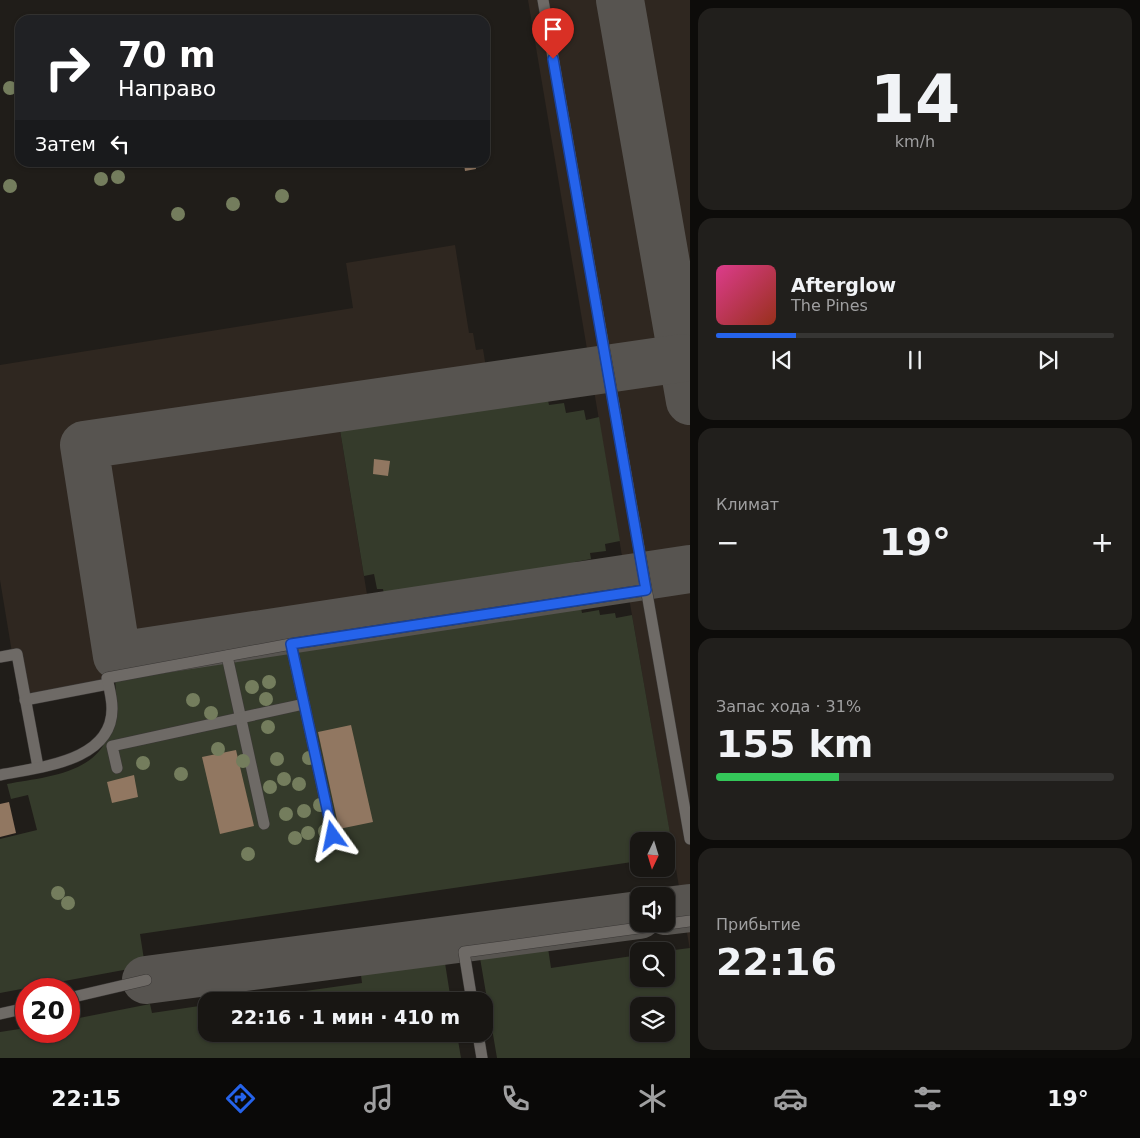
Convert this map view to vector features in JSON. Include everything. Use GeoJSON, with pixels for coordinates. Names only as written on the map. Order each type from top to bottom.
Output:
{"type":"FeatureCollection","features":[{"type":"Feature","properties":{"kind":"lane"},"geometry":{"type":"LineString","coordinates":[[543,0],[690,839]]}},
{"type":"Feature","properties":{"kind":"lane"},"geometry":{"type":"LineString","coordinates":[[0,775],[81,755],[99,742],[110,719],[112,708],[107,678],[291,644],[646,590]]}},
{"type":"Feature","properties":{"kind":"lane"},"geometry":{"type":"LineString","coordinates":[[291,644],[333,836]]}},
{"type":"Feature","properties":{"kind":"lane"},"geometry":{"type":"LineString","coordinates":[[0,657],[17,654],[38,767]]}},
{"type":"Feature","properties":{"kind":"lane"},"geometry":{"type":"LineString","coordinates":[[227,656],[264,824]]}},
{"type":"Feature","properties":{"kind":"lane"},"geometry":{"type":"LineString","coordinates":[[25,700],[108,684]]}},
{"type":"Feature","properties":{"kind":"lane"},"geometry":{"type":"LineString","coordinates":[[116,768],[112,746],[304,704]]}},
{"type":"Feature","properties":{"kind":"lane"},"geometry":{"type":"LineString","coordinates":[[471,992],[464,952],[690,921]]}},
{"type":"Feature","properties":{"kind":"lane"},"geometry":{"type":"LineString","coordinates":[[80,995],[146,980]]}},
{"type":"Feature","properties":{"kind":"lane"},"geometry":{"type":"LineString","coordinates":[[0,1014],[15,1011]]}},
{"type":"Feature","properties":{"kind":"lane"},"geometry":{"type":"LineString","coordinates":[[479,1042],[482,1058]]}},
{"type":"Feature","properties":{"kind":"shaded area"},"geometry":{"type":"Polygon","coordinates":[[[528,0],[690,0],[690,950],[675,863],[675,832],[670,832],[528,0]]]}},
{"type":"Feature","properties":{"kind":"shaded area"},"geometry":{"type":"Polygon","coordinates":[[[455,245],[469,333],[473,333],[476,350],[483,349],[492,405],[340,430],[374,637],[19,695],[0,580],[0,365],[353,308],[346,263],[455,245]]]}},
{"type":"Feature","properties":{"kind":"green space"},"geometry":{"type":"Polygon","coordinates":[[[547,396],[549,405],[564,403],[566,413],[584,410],[586,420],[599,417],[620,541],[605,544],[606,551],[590,553],[591,559],[575,562],[576,571],[416,597],[415,593],[399,596],[398,591],[384,594],[383,589],[377,589],[374,574],[364,576],[340,430],[547,396]]]}},
{"type":"Feature","properties":{"kind":"green space"},"geometry":{"type":"Polygon","coordinates":[[[580,603],[582,613],[599,610],[600,615],[615,613],[616,618],[632,615],[670,832],[630,832],[630,862],[140,934],[145,966],[80,978],[15,978],[15,990],[0,993],[0,839],[37,830],[28,795],[11,799],[7,784],[47,777],[74,769],[96,754],[105,742],[114,708],[116,698],[115,680],[580,603]]]}},
{"type":"Feature","properties":{"kind":"green space"},"geometry":{"type":"Polygon","coordinates":[[[548,948],[551,968],[630,956],[630,987],[675,987],[675,950],[690,948],[690,1058],[497,1058],[493,1034],[493,992],[486,992],[480,958],[548,948]]]}},
{"type":"Feature","properties":{"kind":"green space"},"geometry":{"type":"Polygon","coordinates":[[[445,963],[450,992],[298,992],[362,983],[361,975],[445,963]]]}},
{"type":"Feature","properties":{"kind":"green space"},"geometry":{"type":"Polygon","coordinates":[[[150,1004],[152,1013],[198,1006],[198,1042],[458,1042],[461,1058],[0,1058],[0,1032],[15,1030],[15,1043],[80,1043],[80,1018],[150,1004]]]}},
{"type":"Feature","properties":{"kind":"building"},"geometry":{"type":"Polygon","coordinates":[[[464,167],[476,167],[476,169],[465,171],[464,167]]]}},
{"type":"Feature","properties":{"kind":"building"},"geometry":{"type":"Polygon","coordinates":[[[374,459],[390,461],[388,476],[373,474],[374,459]]]}},
{"type":"Feature","properties":{"kind":"building"},"geometry":{"type":"Polygon","coordinates":[[[351,725],[373,822],[339,829],[318,732],[351,725]]]}},
{"type":"Feature","properties":{"kind":"building"},"geometry":{"type":"Polygon","coordinates":[[[236,750],[254,826],[220,834],[202,757],[236,750]]]}},
{"type":"Feature","properties":{"kind":"building"},"geometry":{"type":"Polygon","coordinates":[[[134,775],[138,797],[112,803],[107,782],[134,775]]]}},
{"type":"Feature","properties":{"kind":"building"},"geometry":{"type":"Polygon","coordinates":[[[9,802],[16,833],[0,837],[0,804],[9,802]]]}},
{"type":"Feature","properties":{"kind":"taxiway"},"geometry":{"type":"LineString","coordinates":[[620,0],[690,401]]}},
{"type":"Feature","properties":{"kind":"taxiway"},"geometry":{"type":"LineString","coordinates":[[682,358],[84,445],[117,656],[690,569]]}},
{"type":"Feature","properties":{"kind":"taxiway"},"geometry":{"type":"LineString","coordinates":[[675,910],[690,908]]}},
{"type":"Feature","properties":{"kind":"taxiway"},"geometry":{"type":"LineString","coordinates":[[146,980],[630,916]]}},
{"type":"Feature","properties":{"kind":"route"},"geometry":{"type":"LineString","coordinates":[[333,836],[291,644],[646,590],[553,59]]}}]}
